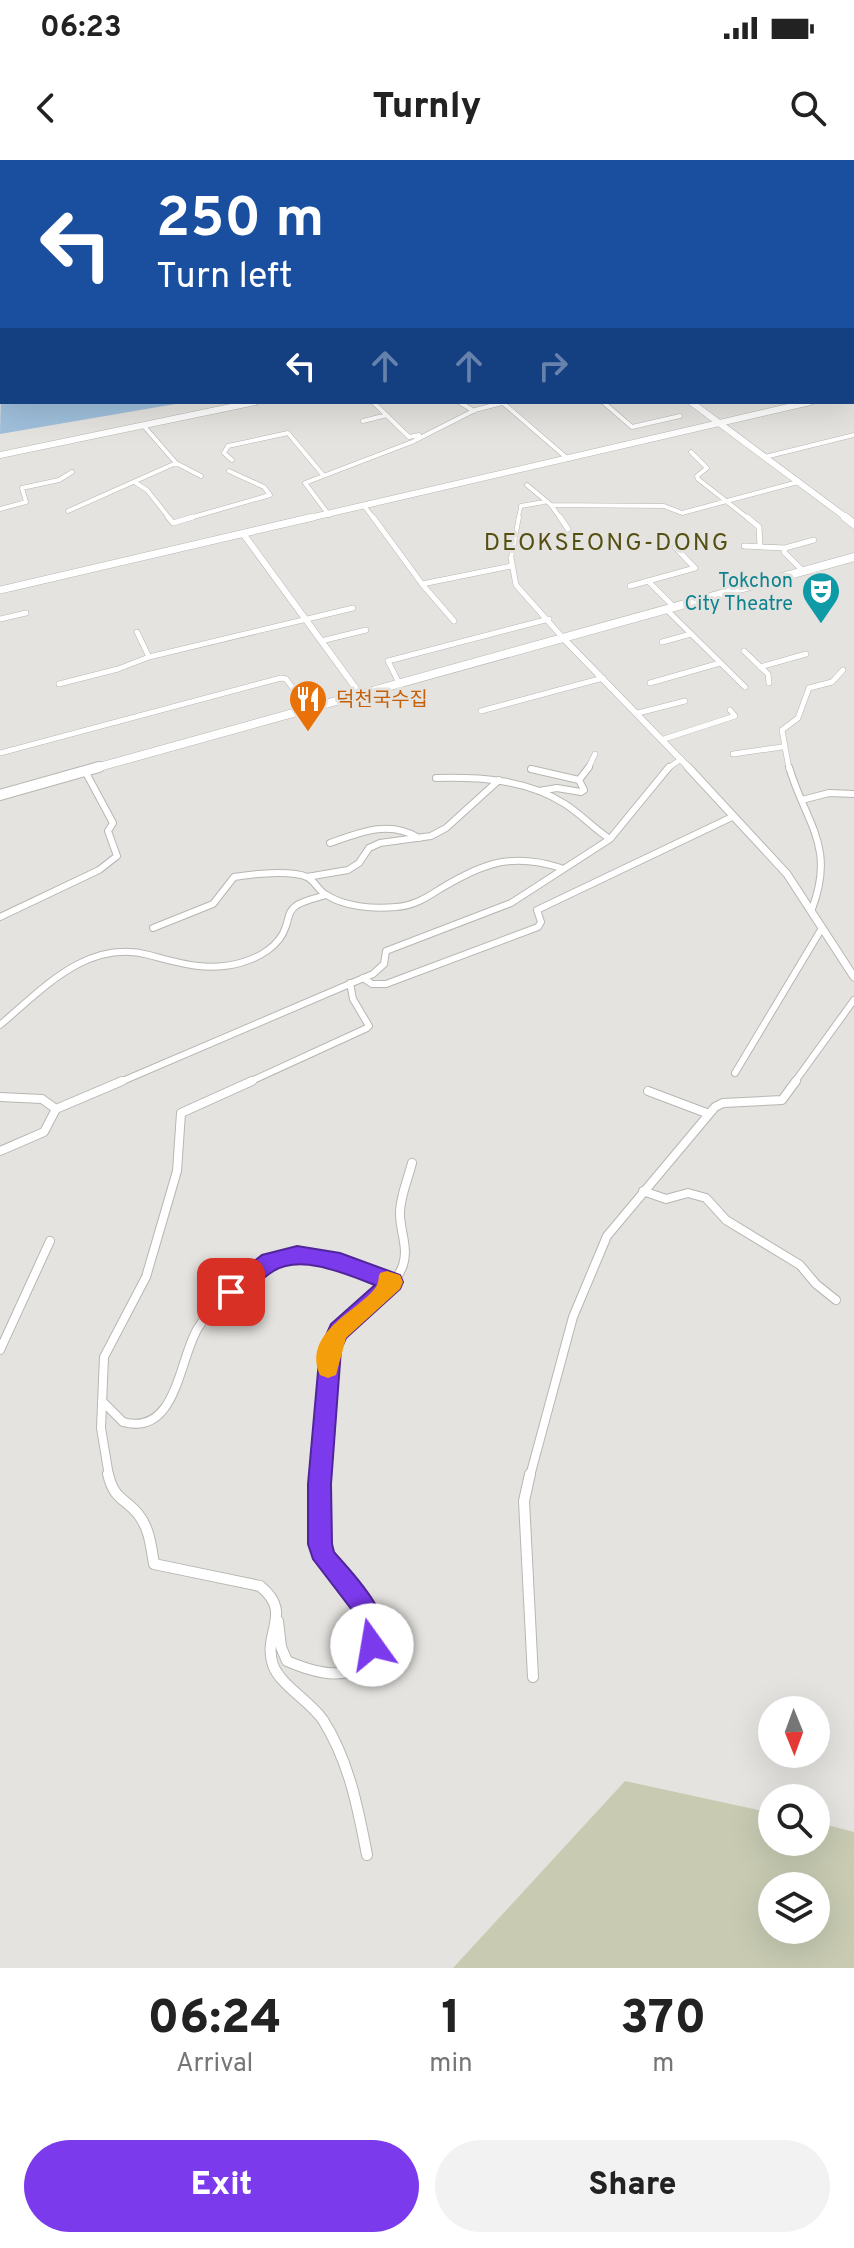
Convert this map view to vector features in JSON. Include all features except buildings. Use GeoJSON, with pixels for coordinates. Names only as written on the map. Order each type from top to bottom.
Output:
{"type":"FeatureCollection","features":[{"type":"Feature","properties":{"kind":"main road"},"geometry":{"type":"LineString","coordinates":[[0,455],[245,404]]}},
{"type":"Feature","properties":{"kind":"main road"},"geometry":{"type":"LineString","coordinates":[[694,404],[854,524]]}},
{"type":"Feature","properties":{"kind":"main road"},"geometry":{"type":"LineString","coordinates":[[0,590],[801,404]]}},
{"type":"Feature","properties":{"kind":"main road"},"geometry":{"type":"LineString","coordinates":[[0,795],[854,557]]}},
{"type":"Feature","properties":{"kind":"street"},"geometry":{"type":"LineString","coordinates":[[375,404],[409,437],[429,433]]}},
{"type":"Feature","properties":{"kind":"street"},"geometry":{"type":"LineString","coordinates":[[462,404],[474,411]]}},
{"type":"Feature","properties":{"kind":"street"},"geometry":{"type":"LineString","coordinates":[[329,515],[305,483],[357,465],[496,404]]}},
{"type":"Feature","properties":{"kind":"street"},"geometry":{"type":"LineString","coordinates":[[504,404],[568,459]]}},
{"type":"Feature","properties":{"kind":"street"},"geometry":{"type":"LineString","coordinates":[[605,404],[632,427],[680,416]]}},
{"type":"Feature","properties":{"kind":"street"},"geometry":{"type":"LineString","coordinates":[[363,421],[387,415]]}},
{"type":"Feature","properties":{"kind":"street"},"geometry":{"type":"LineString","coordinates":[[143,425],[176,463],[201,476]]}},
{"type":"Feature","properties":{"kind":"street"},"geometry":{"type":"LineString","coordinates":[[232,460],[224,453],[228,446],[288,433],[323,475]]}},
{"type":"Feature","properties":{"kind":"street"},"geometry":{"type":"LineString","coordinates":[[765,457],[854,435]]}},
{"type":"Feature","properties":{"kind":"street"},"geometry":{"type":"LineString","coordinates":[[691,452],[707,468],[697,476],[698,479],[759,527],[760,547]]}},
{"type":"Feature","properties":{"kind":"street"},"geometry":{"type":"LineString","coordinates":[[68,511],[176,463]]}},
{"type":"Feature","properties":{"kind":"street"},"geometry":{"type":"LineString","coordinates":[[136,483],[147,490],[173,523],[270,495],[264,487],[229,471]]}},
{"type":"Feature","properties":{"kind":"street"},"geometry":{"type":"LineString","coordinates":[[0,509],[26,502],[22,488],[59,480],[72,472]]}},
{"type":"Feature","properties":{"kind":"street"},"geometry":{"type":"LineString","coordinates":[[527,485],[551,505],[664,506],[682,513],[798,482]]}},
{"type":"Feature","properties":{"kind":"street"},"geometry":{"type":"LineString","coordinates":[[544,502],[521,506],[511,558],[516,585],[563,638],[664,739],[787,874],[854,977]]}},
{"type":"Feature","properties":{"kind":"street"},"geometry":{"type":"LineString","coordinates":[[551,505],[568,529]]}},
{"type":"Feature","properties":{"kind":"street"},"geometry":{"type":"LineString","coordinates":[[365,507],[422,584],[454,621]]}},
{"type":"Feature","properties":{"kind":"street"},"geometry":{"type":"LineString","coordinates":[[244,535],[360,694]]}},
{"type":"Feature","properties":{"kind":"street"},"geometry":{"type":"LineString","coordinates":[[744,546],[785,548],[814,540]]}},
{"type":"Feature","properties":{"kind":"street"},"geometry":{"type":"LineString","coordinates":[[630,586],[695,568],[675,547]]}},
{"type":"Feature","properties":{"kind":"street"},"geometry":{"type":"LineString","coordinates":[[785,548],[784,552],[803,571]]}},
{"type":"Feature","properties":{"kind":"street"},"geometry":{"type":"LineString","coordinates":[[422,584],[511,566]]}},
{"type":"Feature","properties":{"kind":"street"},"geometry":{"type":"LineString","coordinates":[[648,581],[691,634],[745,687]]}},
{"type":"Feature","properties":{"kind":"street"},"geometry":{"type":"LineString","coordinates":[[59,684],[118,669],[149,657],[353,608]]}},
{"type":"Feature","properties":{"kind":"street"},"geometry":{"type":"LineString","coordinates":[[0,619],[26,613]]}},
{"type":"Feature","properties":{"kind":"street"},"geometry":{"type":"LineString","coordinates":[[399,683],[388,661],[549,619]]}},
{"type":"Feature","properties":{"kind":"street"},"geometry":{"type":"LineString","coordinates":[[321,641],[366,630]]}},
{"type":"Feature","properties":{"kind":"street"},"geometry":{"type":"LineString","coordinates":[[137,632],[149,657]]}},
{"type":"Feature","properties":{"kind":"street"},"geometry":{"type":"LineString","coordinates":[[662,642],[691,634]]}},
{"type":"Feature","properties":{"kind":"street"},"geometry":{"type":"LineString","coordinates":[[744,651],[768,674],[769,683]]}},
{"type":"Feature","properties":{"kind":"street"},"geometry":{"type":"LineString","coordinates":[[760,667],[806,654]]}},
{"type":"Feature","properties":{"kind":"street"},"geometry":{"type":"LineString","coordinates":[[650,683],[720,663]]}},
{"type":"Feature","properties":{"kind":"street"},"geometry":{"type":"LineString","coordinates":[[812,909],[826,870],[782,747],[782,730],[798,718],[809,688],[832,682],[843,670]]}},
{"type":"Feature","properties":{"kind":"street"},"geometry":{"type":"LineString","coordinates":[[0,753],[281,678],[286,679],[299,696]]}},
{"type":"Feature","properties":{"kind":"street"},"geometry":{"type":"LineString","coordinates":[[481,711],[603,678]]}},
{"type":"Feature","properties":{"kind":"street"},"geometry":{"type":"LineString","coordinates":[[638,713],[685,701]]}},
{"type":"Feature","properties":{"kind":"street"},"geometry":{"type":"LineString","coordinates":[[664,739],[735,716],[730,710]]}},
{"type":"Feature","properties":{"kind":"street"},"geometry":{"type":"LineString","coordinates":[[733,754],[782,747]]}},
{"type":"Feature","properties":{"kind":"street"},"geometry":{"type":"LineString","coordinates":[[579,780],[592,764],[595,754]]}},
{"type":"Feature","properties":{"kind":"street"},"geometry":{"type":"LineString","coordinates":[[0,1151],[44,1132],[56,1109],[380,970],[386,961],[386,951],[511,903],[610,839],[668,768],[681,759]]}},
{"type":"Feature","properties":{"kind":"street"},"geometry":{"type":"LineString","coordinates":[[531,769],[579,780]]}},
{"type":"Feature","properties":{"kind":"street"},"geometry":{"type":"LineString","coordinates":[[0,917],[99,870],[117,856],[108,831],[113,823],[85,771]]}},
{"type":"Feature","properties":{"kind":"street"},"geometry":{"type":"LineString","coordinates":[[436,778],[499,780],[539,791],[562,801],[592,828],[610,839]]}},
{"type":"Feature","properties":{"kind":"street"},"geometry":{"type":"LineString","coordinates":[[153,928],[213,904],[234,877],[257,873],[307,877],[348,870],[359,863],[369,848],[380,843],[419,838],[446,828],[499,780]]}},
{"type":"Feature","properties":{"kind":"street"},"geometry":{"type":"LineString","coordinates":[[539,791],[557,788],[581,792],[584,790],[579,780]]}},
{"type":"Feature","properties":{"kind":"street"},"geometry":{"type":"LineString","coordinates":[[802,800],[829,793],[854,794]]}},
{"type":"Feature","properties":{"kind":"street"},"geometry":{"type":"LineString","coordinates":[[363,978],[372,984],[386,984],[538,927],[541,922],[537,910],[732,817]]}},
{"type":"Feature","properties":{"kind":"street"},"geometry":{"type":"LineString","coordinates":[[330,843],[385,828],[402,827],[419,838]]}},
{"type":"Feature","properties":{"kind":"street"},"geometry":{"type":"LineString","coordinates":[[307,877],[326,895],[375,909],[419,902],[428,894],[492,861],[545,861],[561,868]]}},
{"type":"Feature","properties":{"kind":"street"},"geometry":{"type":"LineString","coordinates":[[0,1025],[51,977],[91,959],[136,952],[205,968],[252,958],[275,947],[289,924],[289,913],[297,905],[326,895]]}},
{"type":"Feature","properties":{"kind":"street"},"geometry":{"type":"LineString","coordinates":[[735,1073],[822,928]]}},
{"type":"Feature","properties":{"kind":"street"},"geometry":{"type":"LineString","coordinates":[[350,983],[350,990],[369,1026],[367,1028],[181,1113],[180,1142],[171,1197],[159,1224],[146,1277],[104,1357],[101,1428],[109,1479],[120,1501],[137,1512],[148,1530],[154,1564],[260,1586],[272,1593],[278,1607],[270,1649],[273,1666],[279,1677],[308,1701],[335,1741],[352,1777],[367,1855]]}},
{"type":"Feature","properties":{"kind":"street"},"geometry":{"type":"LineString","coordinates":[[533,1677],[524,1501],[531,1466],[589,1273],[607,1236],[709,1114],[723,1103],[782,1100],[854,1000]]}},
{"type":"Feature","properties":{"kind":"street"},"geometry":{"type":"LineString","coordinates":[[648,1091],[709,1114]]}},
{"type":"Feature","properties":{"kind":"street"},"geometry":{"type":"LineString","coordinates":[[0,1097],[42,1099],[56,1109]]}},
{"type":"Feature","properties":{"kind":"street"},"geometry":{"type":"LineString","coordinates":[[277,1620],[281,1647],[287,1661],[303,1669],[321,1673],[343,1672],[361,1666],[370,1656],[373,1634],[363,1606],[325,1559],[320,1544],[319,1484],[331,1349],[339,1331],[402,1269],[406,1255],[400,1212],[412,1163]]}},
{"type":"Feature","properties":{"kind":"street"},"geometry":{"type":"LineString","coordinates":[[643,1191],[666,1199],[688,1193],[706,1198],[726,1220],[800,1265],[816,1284],[836,1300]]}},
{"type":"Feature","properties":{"kind":"street"},"geometry":{"type":"LineString","coordinates":[[0,1350],[50,1241]]}},
{"type":"Feature","properties":{"kind":"street"},"geometry":{"type":"LineString","coordinates":[[101,1399],[120,1422],[131,1425],[148,1421],[163,1408],[176,1388],[185,1366],[189,1343],[200,1324],[231,1292],[269,1262],[284,1256],[321,1257],[392,1282]]}},
{"type":"Feature","properties":{"kind":"green space"},"geometry":{"type":"Polygon","coordinates":[[[625,1781],[758,1810],[758,1856],[830,1856],[830,1826],[854,1832],[854,1968],[453,1968],[625,1781]]]}},
{"type":"Feature","properties":{"kind":"water"},"geometry":{"type":"Polygon","coordinates":[[[1,404],[175,404],[0,434],[1,404]]]}},
{"type":"Feature","properties":{"kind":"slow traffic"},"geometry":{"type":"LineString","coordinates":[[328,1367],[339,1331],[392,1282],[387,1280]]}},
{"type":"Feature","properties":{"kind":"place","name":"Tokchon City Theatre"},"geometry":{"type":"Point","coordinates":[821,625]}},
{"type":"Feature","properties":{"kind":"place","name":"덕천국수집"},"geometry":{"type":"Point","coordinates":[308,733]}},
{"type":"Feature","properties":{"kind":"district","name":"DEOKSEONG-DONG"},"geometry":{"type":"Point","coordinates":[607,542]}},
{"type":"Feature","properties":{"kind":"route"},"geometry":{"type":"LineString","coordinates":[[231,1292],[269,1262],[297,1255],[321,1257],[392,1282],[339,1331],[331,1349],[319,1484],[320,1544],[325,1559],[363,1606],[373,1634],[372,1645]]}}]}
